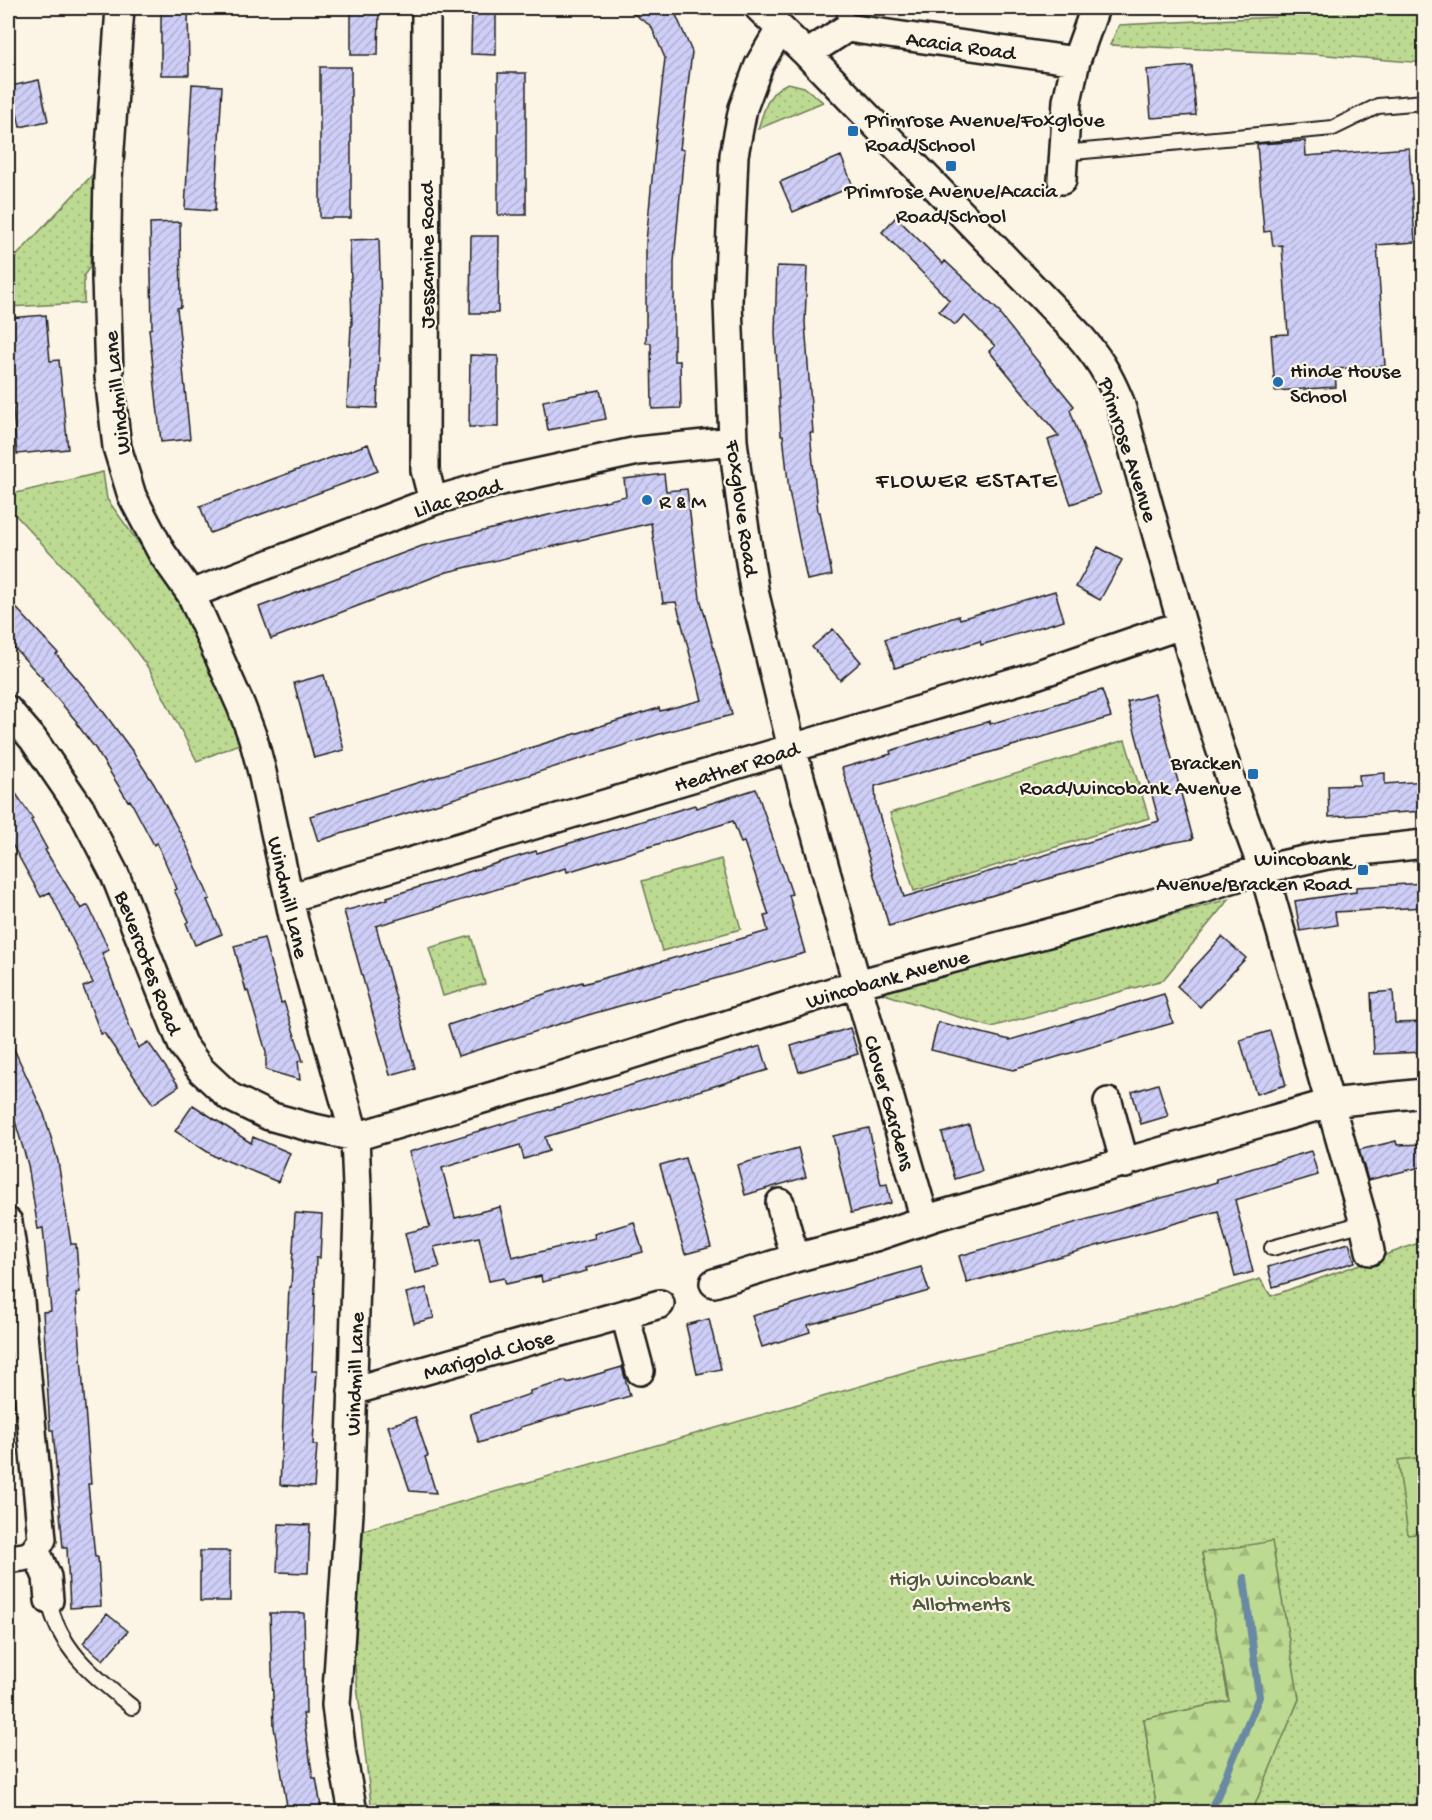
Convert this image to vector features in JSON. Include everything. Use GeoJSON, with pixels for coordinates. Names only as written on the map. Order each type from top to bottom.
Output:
{"type":"FeatureCollection","features":[{"type":"Feature","properties":{"kind":"street","name":"Windmill Lane"},"geometry":{"type":"LineString","coordinates":[[120,8],[108,177],[106,277],[109,377],[117,447],[132,496],[162,553],[192,594],[253,738],[294,921],[355,1137],[358,1212],[349,1513],[336,1705],[353,1812]]}},
{"type":"Feature","properties":{"kind":"street","name":"Jessamine Road"},"geometry":{"type":"LineString","coordinates":[[426,8],[425,470],[433,501]]}},
{"type":"Feature","properties":{"kind":"street","name":"Primrose Avenue"},"geometry":{"type":"LineString","coordinates":[[759,8],[807,54],[1098,356],[1120,402],[1181,625],[1242,816],[1263,869]]}},
{"type":"Feature","properties":{"kind":"street"},"geometry":{"type":"LineString","coordinates":[[1062,180],[1067,101],[1076,61],[1095,8]]}},
{"type":"Feature","properties":{"kind":"street","name":"Acacia Road"},"geometry":{"type":"LineString","coordinates":[[807,54],[845,18],[1076,61]]}},
{"type":"Feature","properties":{"kind":"street","name":"Foxglove Road"},"geometry":{"type":"LineString","coordinates":[[780,28],[759,65],[742,108],[734,155],[728,302],[734,441],[755,595],[792,748],[857,984]]}},
{"type":"Feature","properties":{"kind":"street","name":"Lilac Road"},"geometry":{"type":"LineString","coordinates":[[192,594],[433,501],[505,480],[638,451],[734,441]]}},
{"type":"Feature","properties":{"kind":"street","name":"Heather Road"},"geometry":{"type":"LineString","coordinates":[[289,898],[1024,679],[1181,625]]}},
{"type":"Feature","properties":{"kind":"street","name":"Bevercotes Road"},"geometry":{"type":"LineString","coordinates":[[8,710],[33,739],[82,811],[115,875],[182,1044],[201,1070],[230,1097],[269,1116],[355,1137]]}},
{"type":"Feature","properties":{"kind":"street","name":"Wincobank Avenue"},"geometry":{"type":"LineString","coordinates":[[355,1137],[857,984],[1067,928],[1263,869],[1327,855],[1425,844]]}},
{"type":"Feature","properties":{"kind":"street"},"geometry":{"type":"LineString","coordinates":[[1263,869],[1370,1251]]}},
{"type":"Feature","properties":{"kind":"street","name":"Clover Gardens"},"geometry":{"type":"LineString","coordinates":[[857,984],[925,1220]]}},
{"type":"Feature","properties":{"kind":"street"},"geometry":{"type":"LineString","coordinates":[[714,1283],[1330,1103],[1425,1093]]}},
{"type":"Feature","properties":{"kind":"street"},"geometry":{"type":"LineString","coordinates":[[1108,1102],[1125,1164]]}},
{"type":"Feature","properties":{"kind":"street"},"geometry":{"type":"LineString","coordinates":[[780,1203],[795,1258]]}},
{"type":"Feature","properties":{"kind":"street"},"geometry":{"type":"LineString","coordinates":[[8,1222],[20,1301],[42,1539],[36,1551],[25,1558],[8,1558]]}},
{"type":"Feature","properties":{"kind":"street","name":"Marigold Close"},"geometry":{"type":"LineString","coordinates":[[352,1391],[660,1304]]}},
{"type":"Feature","properties":{"kind":"street"},"geometry":{"type":"LineString","coordinates":[[625,1315],[640,1371]]}},
{"type":"Feature","properties":{"kind":"street"},"geometry":{"type":"LineString","coordinates":[[36,1551],[46,1577],[49,1600]]}},
{"type":"Feature","properties":{"kind":"lane"},"geometry":{"type":"LineString","coordinates":[[1063,153],[1333,128],[1378,106],[1425,102]]}},
{"type":"Feature","properties":{"kind":"lane"},"geometry":{"type":"LineString","coordinates":[[1272,1248],[1364,1223]]}},
{"type":"Feature","properties":{"kind":"lane"},"geometry":{"type":"LineString","coordinates":[[49,1600],[63,1640],[88,1671],[132,1707]]}},
{"type":"Feature","properties":{"kind":"green space"},"geometry":{"type":"Polygon","coordinates":[[[1279,8],[1424,8],[1424,63],[1314,54],[1110,45],[1119,25],[1275,17],[1279,8]]]}},
{"type":"Feature","properties":{"kind":"green space"},"geometry":{"type":"Polygon","coordinates":[[[788,83],[804,87],[823,102],[758,129],[771,96],[788,83]]]}},
{"type":"Feature","properties":{"kind":"green space"},"geometry":{"type":"Polygon","coordinates":[[[94,173],[90,267],[84,275],[84,303],[8,307],[8,265],[94,173]]]}},
{"type":"Feature","properties":{"kind":"green space"},"geometry":{"type":"Polygon","coordinates":[[[103,472],[107,499],[164,578],[199,641],[244,742],[197,761],[149,669],[113,620],[8,507],[8,495],[103,472]]]}},
{"type":"Feature","properties":{"kind":"green space"},"geometry":{"type":"Polygon","coordinates":[[[1125,740],[1149,818],[914,891],[890,813],[1125,740]]]}},
{"type":"Feature","properties":{"kind":"green space"},"geometry":{"type":"Polygon","coordinates":[[[721,859],[741,929],[662,951],[642,881],[721,859]]]}},
{"type":"Feature","properties":{"kind":"green space"},"geometry":{"type":"Polygon","coordinates":[[[1229,899],[1163,980],[991,1027],[881,993],[1229,899]]]}},
{"type":"Feature","properties":{"kind":"green space"},"geometry":{"type":"Polygon","coordinates":[[[471,936],[485,984],[443,996],[429,948],[471,936]]]}},
{"type":"Feature","properties":{"kind":"green space","name":"High Wincobank Allotments"},"geometry":{"type":"Polygon","coordinates":[[[1424,1241],[1424,1812],[1250,1812],[1299,1699],[1202,1553],[1229,1701],[1144,1719],[1157,1812],[372,1812],[354,1659],[363,1530],[954,1359],[1166,1308],[1260,1279],[1271,1296],[1424,1241]]]}},
{"type":"Feature","properties":{"kind":"green space"},"geometry":{"type":"Polygon","coordinates":[[[1424,1457],[1424,1533],[1408,1535],[1398,1460],[1424,1457]]]}},
{"type":"Feature","properties":{"kind":"green space"},"geometry":{"type":"Polygon","coordinates":[[[1272,1541],[1299,1699],[1254,1807],[1250,1812],[1157,1812],[1144,1719],[1229,1701],[1202,1553],[1272,1541]]]}},
{"type":"Feature","properties":{"kind":"building"},"geometry":{"type":"Polygon","coordinates":[[[161,8],[188,8],[189,75],[161,75],[161,8]]]}},
{"type":"Feature","properties":{"kind":"building"},"geometry":{"type":"Polygon","coordinates":[[[351,8],[379,8],[378,55],[351,55],[351,8]]]}},
{"type":"Feature","properties":{"kind":"building"},"geometry":{"type":"Polygon","coordinates":[[[472,8],[496,8],[496,55],[471,54],[472,8]]]}},
{"type":"Feature","properties":{"kind":"building"},"geometry":{"type":"Polygon","coordinates":[[[625,8],[673,8],[692,52],[680,149],[684,150],[674,262],[674,361],[680,361],[681,408],[652,409],[651,343],[646,343],[646,242],[665,58],[651,26],[625,8]]]}},
{"type":"Feature","properties":{"kind":"building"},"geometry":{"type":"Polygon","coordinates":[[[1192,66],[1196,115],[1151,118],[1147,70],[1192,66]]]}},
{"type":"Feature","properties":{"kind":"building"},"geometry":{"type":"Polygon","coordinates":[[[320,67],[351,67],[351,218],[320,218],[320,67]]]}},
{"type":"Feature","properties":{"kind":"building"},"geometry":{"type":"Polygon","coordinates":[[[498,73],[526,73],[526,215],[498,215],[498,73]]]}},
{"type":"Feature","properties":{"kind":"building"},"geometry":{"type":"Polygon","coordinates":[[[39,80],[48,121],[20,127],[11,86],[39,80]]]}},
{"type":"Feature","properties":{"kind":"building"},"geometry":{"type":"Polygon","coordinates":[[[192,84],[222,86],[215,211],[185,209],[192,84]]]}},
{"type":"Feature","properties":{"kind":"building"},"geometry":{"type":"Polygon","coordinates":[[[1305,141],[1306,156],[1409,148],[1415,242],[1377,245],[1385,366],[1335,369],[1336,387],[1275,391],[1271,335],[1288,334],[1282,245],[1273,246],[1271,231],[1264,232],[1257,144],[1305,141]]]}},
{"type":"Feature","properties":{"kind":"building"},"geometry":{"type":"Polygon","coordinates":[[[841,156],[853,186],[793,212],[780,182],[841,156]]]}},
{"type":"Feature","properties":{"kind":"building"},"geometry":{"type":"Polygon","coordinates":[[[896,217],[943,264],[945,261],[1001,313],[1000,315],[1074,406],[1070,410],[1100,494],[1071,504],[1048,440],[1059,436],[989,351],[995,346],[964,315],[955,325],[939,311],[949,300],[882,232],[896,217]]]}},
{"type":"Feature","properties":{"kind":"building"},"geometry":{"type":"Polygon","coordinates":[[[180,222],[181,307],[177,308],[190,439],[161,442],[149,329],[152,328],[150,223],[180,222]]]}},
{"type":"Feature","properties":{"kind":"building"},"geometry":{"type":"Polygon","coordinates":[[[471,236],[499,236],[498,313],[470,313],[471,236]]]}},
{"type":"Feature","properties":{"kind":"building"},"geometry":{"type":"Polygon","coordinates":[[[379,239],[381,304],[377,408],[347,407],[352,326],[350,240],[379,239]]]}},
{"type":"Feature","properties":{"kind":"building"},"geometry":{"type":"Polygon","coordinates":[[[777,266],[807,267],[805,323],[813,433],[810,433],[818,512],[820,512],[832,575],[807,580],[789,491],[783,435],[781,435],[775,333],[777,266]]]}},
{"type":"Feature","properties":{"kind":"building"},"geometry":{"type":"Polygon","coordinates":[[[46,315],[50,361],[59,360],[68,449],[17,454],[8,357],[8,318],[46,315]]]}},
{"type":"Feature","properties":{"kind":"building"},"geometry":{"type":"Polygon","coordinates":[[[470,355],[498,356],[498,427],[469,427],[470,355]]]}},
{"type":"Feature","properties":{"kind":"building"},"geometry":{"type":"Polygon","coordinates":[[[600,390],[606,419],[548,430],[543,401],[600,390]]]}},
{"type":"Feature","properties":{"kind":"building"},"geometry":{"type":"Polygon","coordinates":[[[368,444],[378,471],[210,533],[200,506],[368,444]]]}},
{"type":"Feature","properties":{"kind":"building"},"geometry":{"type":"Polygon","coordinates":[[[664,474],[666,491],[687,489],[700,598],[732,715],[666,732],[318,841],[310,816],[659,708],[660,711],[702,700],[676,602],[663,603],[651,523],[447,572],[271,639],[259,607],[422,546],[626,496],[624,479],[664,474]]]}},
{"type":"Feature","properties":{"kind":"building"},"geometry":{"type":"Polygon","coordinates":[[[1098,547],[1122,560],[1100,600],[1076,587],[1098,547]]]}},
{"type":"Feature","properties":{"kind":"building"},"geometry":{"type":"Polygon","coordinates":[[[1055,591],[1064,620],[981,645],[980,641],[895,668],[885,639],[959,616],[960,619],[1055,591]]]}},
{"type":"Feature","properties":{"kind":"building"},"geometry":{"type":"Polygon","coordinates":[[[8,599],[58,653],[56,654],[91,695],[154,784],[186,844],[210,899],[207,900],[222,934],[195,945],[186,923],[189,921],[174,890],[177,889],[157,843],[154,845],[130,800],[128,801],[77,722],[41,680],[43,679],[8,641],[8,599]]]}},
{"type":"Feature","properties":{"kind":"building"},"geometry":{"type":"Polygon","coordinates":[[[833,629],[861,662],[840,680],[812,647],[833,629]]]}},
{"type":"Feature","properties":{"kind":"building"},"geometry":{"type":"Polygon","coordinates":[[[324,675],[344,750],[314,758],[294,683],[324,675]]]}},
{"type":"Feature","properties":{"kind":"building"},"geometry":{"type":"Polygon","coordinates":[[[1102,690],[1111,717],[875,786],[876,804],[904,897],[1159,821],[1127,702],[1155,694],[1193,839],[1165,844],[889,926],[842,768],[891,754],[890,751],[918,742],[990,721],[990,724],[1102,690]]]}},
{"type":"Feature","properties":{"kind":"building"},"geometry":{"type":"Polygon","coordinates":[[[1385,773],[1385,784],[1425,781],[1425,811],[1329,817],[1328,786],[1360,785],[1359,775],[1385,773]]]}},
{"type":"Feature","properties":{"kind":"building"},"geometry":{"type":"Polygon","coordinates":[[[8,782],[33,819],[31,820],[47,849],[45,850],[81,909],[88,905],[109,950],[102,953],[138,1048],[148,1042],[179,1086],[153,1104],[104,1033],[101,1034],[83,987],[93,983],[50,892],[41,897],[8,837],[8,782]]]}},
{"type":"Feature","properties":{"kind":"building"},"geometry":{"type":"Polygon","coordinates":[[[756,789],[792,894],[789,895],[805,953],[588,1015],[458,1056],[448,1025],[582,982],[583,984],[768,931],[764,916],[769,915],[744,842],[741,843],[733,821],[567,872],[566,868],[376,926],[415,1068],[390,1075],[344,911],[536,851],[537,853],[756,789]]]}},
{"type":"Feature","properties":{"kind":"building"},"geometry":{"type":"Polygon","coordinates":[[[1425,883],[1425,907],[1335,912],[1337,925],[1300,931],[1295,901],[1356,892],[1356,887],[1425,883]]]}},
{"type":"Feature","properties":{"kind":"building"},"geometry":{"type":"Polygon","coordinates":[[[1222,937],[1246,958],[1200,1007],[1177,986],[1222,937]]]}},
{"type":"Feature","properties":{"kind":"building"},"geometry":{"type":"Polygon","coordinates":[[[264,938],[281,1003],[284,1002],[303,1061],[298,1061],[300,1080],[266,1070],[266,1052],[234,946],[264,938]]]}},
{"type":"Feature","properties":{"kind":"building"},"geometry":{"type":"Polygon","coordinates":[[[1393,991],[1395,1023],[1425,1022],[1425,1052],[1374,1054],[1371,993],[1393,991]]]}},
{"type":"Feature","properties":{"kind":"building"},"geometry":{"type":"Polygon","coordinates":[[[1164,994],[1173,1023],[1013,1070],[931,1050],[938,1022],[1010,1040],[1164,994]]]}},
{"type":"Feature","properties":{"kind":"building"},"geometry":{"type":"Polygon","coordinates":[[[850,1028],[858,1054],[799,1072],[791,1046],[850,1028]]]}},
{"type":"Feature","properties":{"kind":"building"},"geometry":{"type":"Polygon","coordinates":[[[1270,1031],[1286,1085],[1256,1094],[1240,1040],[1270,1031]]]}},
{"type":"Feature","properties":{"kind":"building"},"geometry":{"type":"Polygon","coordinates":[[[8,1036],[44,1114],[58,1161],[71,1244],[76,1244],[80,1293],[76,1294],[91,1484],[88,1484],[95,1557],[98,1557],[101,1606],[70,1608],[67,1548],[63,1548],[53,1430],[50,1430],[43,1312],[51,1311],[43,1228],[38,1229],[28,1165],[12,1111],[8,1113],[8,1036]]]}},
{"type":"Feature","properties":{"kind":"building"},"geometry":{"type":"Polygon","coordinates":[[[761,1046],[768,1070],[545,1137],[549,1151],[524,1159],[520,1145],[442,1168],[455,1218],[500,1207],[512,1257],[595,1238],[594,1234],[634,1222],[643,1252],[586,1268],[587,1271],[542,1282],[541,1276],[506,1284],[504,1278],[489,1281],[479,1237],[434,1247],[440,1267],[415,1273],[405,1233],[430,1227],[409,1152],[761,1046]]]}},
{"type":"Feature","properties":{"kind":"building"},"geometry":{"type":"Polygon","coordinates":[[[1158,1084],[1168,1116],[1141,1124],[1132,1092],[1158,1084]]]}},
{"type":"Feature","properties":{"kind":"building"},"geometry":{"type":"Polygon","coordinates":[[[193,1105],[251,1143],[253,1137],[290,1153],[278,1182],[217,1158],[175,1131],[193,1105]]]}},
{"type":"Feature","properties":{"kind":"building"},"geometry":{"type":"Polygon","coordinates":[[[969,1125],[982,1171],[955,1179],[942,1133],[969,1125]]]}},
{"type":"Feature","properties":{"kind":"building"},"geometry":{"type":"Polygon","coordinates":[[[869,1128],[881,1185],[887,1184],[891,1203],[851,1213],[833,1136],[869,1128]]]}},
{"type":"Feature","properties":{"kind":"building"},"geometry":{"type":"Polygon","coordinates":[[[1396,1141],[1397,1145],[1425,1144],[1425,1166],[1368,1180],[1359,1150],[1396,1141]]]}},
{"type":"Feature","properties":{"kind":"building"},"geometry":{"type":"Polygon","coordinates":[[[798,1148],[806,1177],[745,1195],[737,1165],[798,1148]]]}},
{"type":"Feature","properties":{"kind":"building"},"geometry":{"type":"Polygon","coordinates":[[[1311,1151],[1318,1175],[1235,1200],[1253,1272],[1235,1277],[1218,1211],[967,1283],[959,1256],[1217,1182],[1216,1179],[1311,1151]]]}},
{"type":"Feature","properties":{"kind":"building"},"geometry":{"type":"Polygon","coordinates":[[[685,1158],[711,1247],[685,1254],[660,1165],[685,1158]]]}},
{"type":"Feature","properties":{"kind":"building"},"geometry":{"type":"Polygon","coordinates":[[[295,1213],[322,1215],[320,1258],[316,1258],[312,1371],[317,1371],[313,1445],[317,1445],[314,1487],[280,1485],[289,1287],[291,1287],[295,1213]]]}},
{"type":"Feature","properties":{"kind":"building"},"geometry":{"type":"Polygon","coordinates":[[[1349,1243],[1355,1262],[1273,1287],[1268,1267],[1349,1243]]]}},
{"type":"Feature","properties":{"kind":"building"},"geometry":{"type":"Polygon","coordinates":[[[921,1267],[929,1291],[808,1325],[810,1332],[762,1347],[752,1316],[921,1267]]]}},
{"type":"Feature","properties":{"kind":"building"},"geometry":{"type":"Polygon","coordinates":[[[426,1288],[434,1318],[414,1323],[406,1293],[426,1288]]]}},
{"type":"Feature","properties":{"kind":"building"},"geometry":{"type":"Polygon","coordinates":[[[709,1319],[721,1369],[697,1374],[686,1325],[709,1319]]]}},
{"type":"Feature","properties":{"kind":"building"},"geometry":{"type":"Polygon","coordinates":[[[622,1367],[630,1396],[520,1427],[520,1429],[479,1443],[470,1414],[530,1394],[530,1391],[622,1367]]]}},
{"type":"Feature","properties":{"kind":"building"},"geometry":{"type":"Polygon","coordinates":[[[415,1417],[428,1456],[425,1457],[436,1493],[410,1491],[388,1426],[415,1417]]]}},
{"type":"Feature","properties":{"kind":"building"},"geometry":{"type":"Polygon","coordinates":[[[279,1524],[310,1525],[308,1573],[277,1572],[279,1524]]]}},
{"type":"Feature","properties":{"kind":"building"},"geometry":{"type":"Polygon","coordinates":[[[200,1551],[230,1551],[230,1601],[200,1601],[200,1551]]]}},
{"type":"Feature","properties":{"kind":"building"},"geometry":{"type":"Polygon","coordinates":[[[270,1613],[304,1613],[306,1714],[303,1714],[313,1778],[316,1778],[322,1812],[288,1812],[274,1727],[270,1613]]]}},
{"type":"Feature","properties":{"kind":"building"},"geometry":{"type":"Polygon","coordinates":[[[107,1614],[128,1631],[103,1660],[83,1643],[107,1614]]]}},
{"type":"Feature","properties":{"kind":"waterway"},"geometry":{"type":"LineString","coordinates":[[1209,1812],[1259,1697],[1244,1578]]}},
{"type":"Feature","properties":{"kind":"place","name":"Primrose Avenue/Foxglove Road/School"},"geometry":{"type":"Point","coordinates":[853,131]}},
{"type":"Feature","properties":{"kind":"place","name":"Primrose Avenue/Acacia Road/School"},"geometry":{"type":"Point","coordinates":[951,166]}},
{"type":"Feature","properties":{"kind":"place","name":"Hinde House School"},"geometry":{"type":"Point","coordinates":[1278,382]}},
{"type":"Feature","properties":{"kind":"place","name":"R & M"},"geometry":{"type":"Point","coordinates":[647,500]}},
{"type":"Feature","properties":{"kind":"place","name":"Bracken Road/Wincobank Avenue"},"geometry":{"type":"Point","coordinates":[1253,774]}},
{"type":"Feature","properties":{"kind":"place","name":"Wincobank Avenue/Bracken Road"},"geometry":{"type":"Point","coordinates":[1363,870]}},
{"type":"Feature","properties":{"kind":"district","name":"FLOWER ESTATE"},"geometry":{"type":"Point","coordinates":[967,479]}}]}
